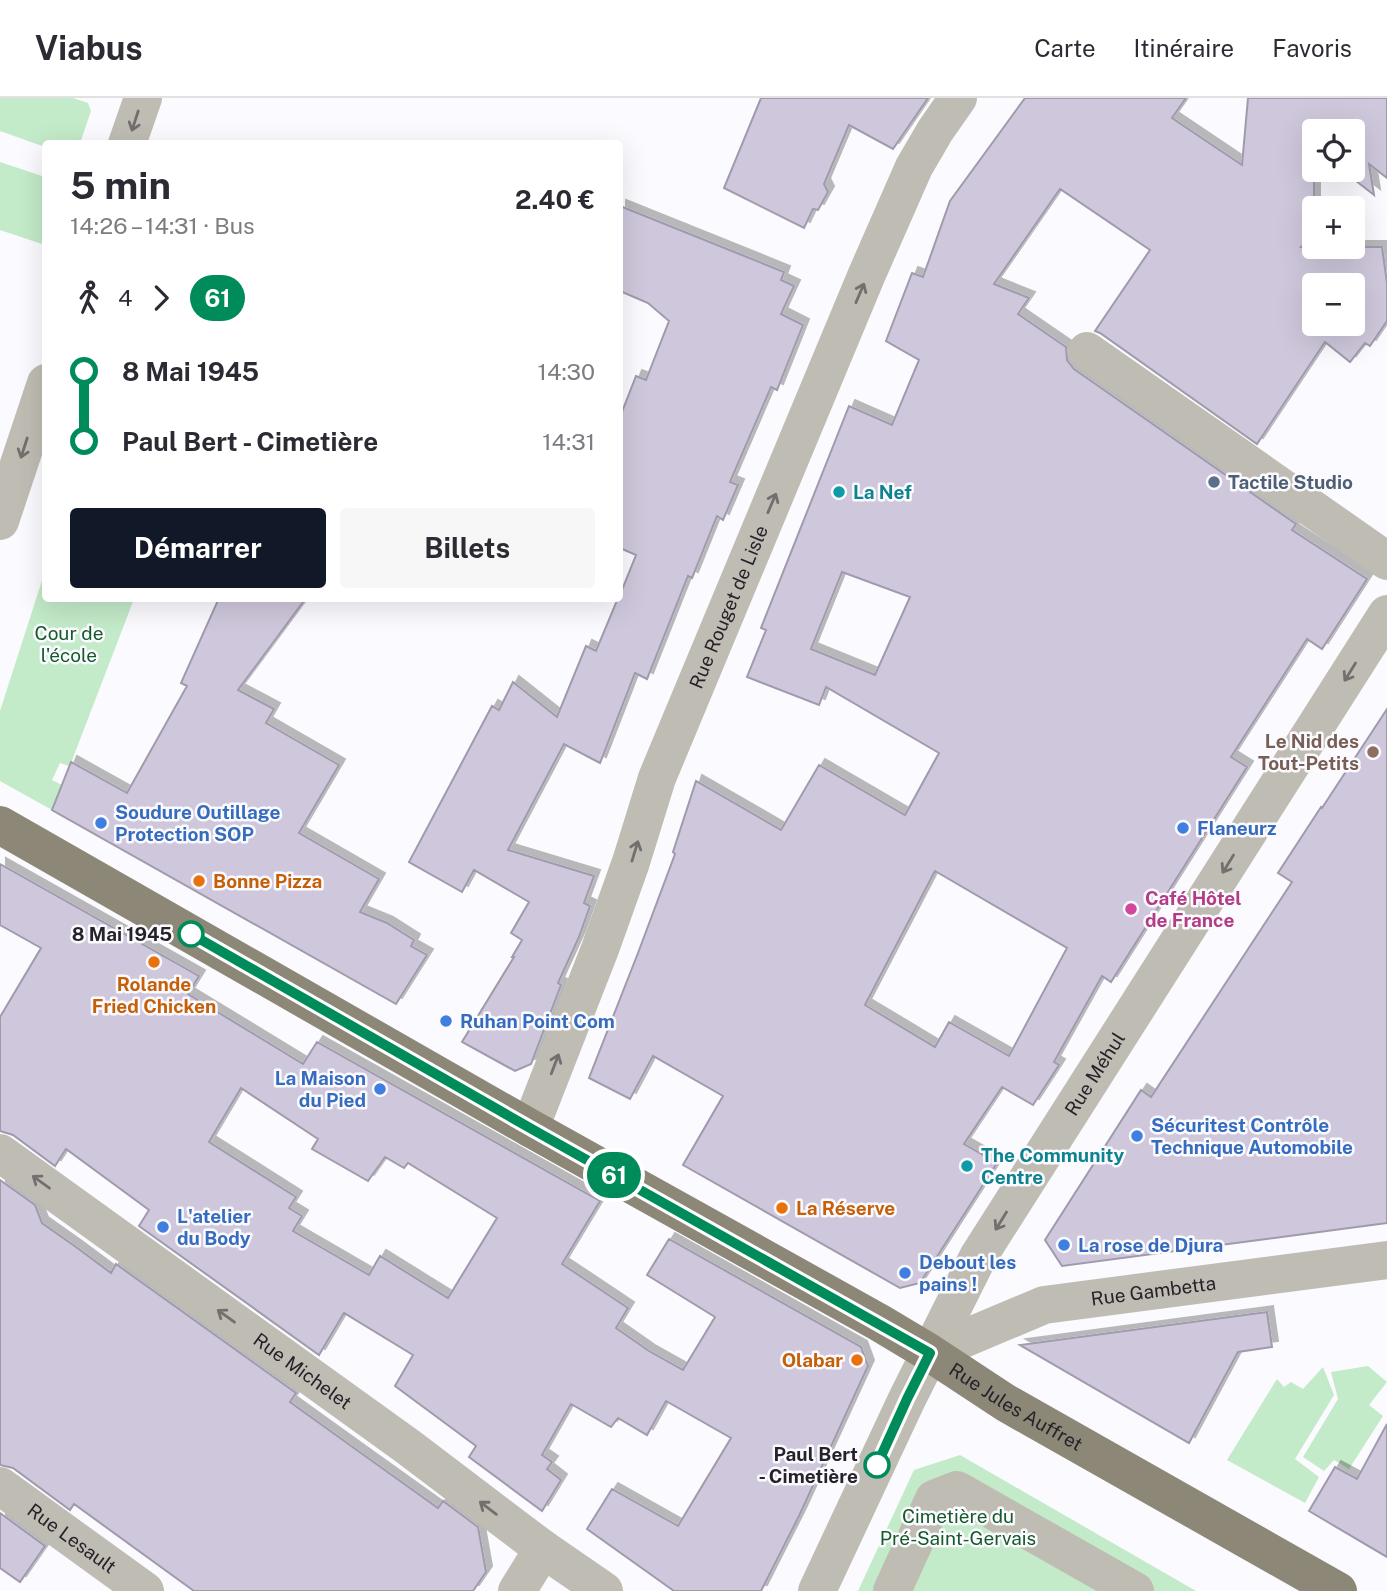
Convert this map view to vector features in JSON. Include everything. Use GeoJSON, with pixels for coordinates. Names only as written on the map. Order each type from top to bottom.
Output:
{"type":"FeatureCollection","features":[{"type":"Feature","properties":{"kind":"main road","name":"Rue Jules Auffret"},"geometry":{"type":"LineString","coordinates":[[0,825],[930,1353],[1006,1403],[1338,1591]]}},
{"type":"Feature","properties":{"kind":"street"},"geometry":{"type":"LineString","coordinates":[[128,140],[142,98]]}},
{"type":"Feature","properties":{"kind":"street","name":"Rue Rouget de Lisle"},"geometry":{"type":"LineString","coordinates":[[530,1128],[632,862],[657,778],[914,167],[958,98]]}},
{"type":"Feature","properties":{"kind":"street"},"geometry":{"type":"LineString","coordinates":[[1087,351],[1387,561]]}},
{"type":"Feature","properties":{"kind":"street"},"geometry":{"type":"LineString","coordinates":[[0,521],[42,395]]}},
{"type":"Feature","properties":{"kind":"street","name":"Rue Méhul"},"geometry":{"type":"LineString","coordinates":[[817,1591],[903,1407],[978,1257],[1387,614]]}},
{"type":"Feature","properties":{"kind":"street","name":"Rue Michelet"},"geometry":{"type":"LineString","coordinates":[[0,1153],[604,1591]]}},
{"type":"Feature","properties":{"kind":"street","name":"Rue Gambetta"},"geometry":{"type":"LineString","coordinates":[[930,1353],[1044,1305],[1387,1260]]}},
{"type":"Feature","properties":{"kind":"street","name":"Rue Lesault"},"geometry":{"type":"LineString","coordinates":[[0,1486],[145,1591]]}},
{"type":"Feature","properties":{"kind":"street"},"geometry":{"type":"LineString","coordinates":[[892,1591],[934,1499],[957,1490],[1135,1591]]}},
{"type":"Feature","properties":{"kind":"street"},"geometry":{"type":"LineString","coordinates":[[517,1591],[543,1549]]}},
{"type":"Feature","properties":{"kind":"green space"},"geometry":{"type":"Polygon","coordinates":[[[0,98],[73,98],[88,103],[91,111],[81,140],[42,140],[42,146],[0,131],[0,98]]]}},
{"type":"Feature","properties":{"kind":"green space"},"geometry":{"type":"Polygon","coordinates":[[[0,162],[42,176],[42,244],[0,230],[0,162]]]}},
{"type":"Feature","properties":{"kind":"green space","name":"Cour de l'école"},"geometry":{"type":"Polygon","coordinates":[[[42,580],[42,602],[133,602],[71,763],[69,766],[60,763],[52,780],[62,785],[52,810],[0,781],[0,711],[42,580]]]}},
{"type":"Feature","properties":{"kind":"green space"},"geometry":{"type":"Polygon","coordinates":[[[1368,1366],[1387,1382],[1369,1405],[1383,1416],[1349,1469],[1334,1460],[1324,1471],[1303,1457],[1338,1399],[1331,1372],[1368,1366]]]}},
{"type":"Feature","properties":{"kind":"green space"},"geometry":{"type":"Polygon","coordinates":[[[1323,1367],[1334,1395],[1295,1459],[1319,1477],[1305,1503],[1227,1460],[1277,1379],[1284,1387],[1291,1382],[1303,1389],[1323,1367]]]}},
{"type":"Feature","properties":{"kind":"green space","name":"Cimetière du Pré-Saint-Gervais"},"geometry":{"type":"Polygon","coordinates":[[[960,1455],[1196,1591],[858,1591],[914,1470],[960,1455]]]}},
{"type":"Feature","properties":{"kind":"building"},"geometry":{"type":"Polygon","coordinates":[[[761,98],[928,98],[893,149],[849,125],[824,184],[828,192],[818,210],[813,209],[804,228],[724,188],[761,98]]]}},
{"type":"Feature","properties":{"kind":"building"},"geometry":{"type":"Polygon","coordinates":[[[1025,98],[1186,98],[1172,118],[1242,165],[1248,98],[1387,98],[1387,178],[1369,164],[1374,195],[1357,182],[1365,182],[1365,119],[1302,119],[1302,182],[1314,182],[1314,196],[1302,196],[1301,247],[1302,259],[1365,259],[1365,247],[1382,247],[1387,283],[1387,321],[1370,346],[1365,343],[1350,362],[1325,342],[1257,444],[1095,331],[1150,250],[1060,189],[994,284],[1029,298],[1018,314],[1066,347],[1067,360],[1074,369],[1296,524],[1292,530],[1367,579],[1322,649],[1307,639],[1231,757],[1247,767],[1111,982],[1102,976],[1054,1062],[1059,1065],[1033,1105],[1002,1087],[964,1144],[997,1163],[920,1283],[900,1288],[683,1165],[723,1096],[653,1056],[630,1099],[589,1078],[675,854],[673,852],[696,781],[781,830],[819,765],[905,815],[939,753],[826,687],[819,705],[747,677],[766,630],[761,628],[849,406],[892,425],[919,360],[886,341],[912,273],[923,277],[950,201],[1025,98]],[[842,572],[811,649],[875,675],[910,597],[842,572]],[[935,871],[865,1005],[935,1047],[949,1022],[1009,1056],[1067,948],[935,871]]]}},
{"type":"Feature","properties":{"kind":"building"},"geometry":{"type":"Polygon","coordinates":[[[623,207],[784,272],[781,280],[794,286],[781,314],[803,325],[777,390],[771,387],[730,482],[738,485],[723,520],[717,516],[692,578],[688,576],[647,679],[635,673],[600,763],[564,744],[508,850],[594,876],[584,903],[590,906],[558,983],[561,985],[531,1064],[515,1071],[462,1042],[514,957],[522,940],[511,933],[529,902],[474,870],[462,892],[409,862],[492,706],[499,710],[513,682],[557,717],[586,646],[596,651],[616,602],[623,602],[623,588],[636,555],[623,549],[623,409],[636,376],[646,380],[669,321],[648,303],[623,292],[623,207]]]}},
{"type":"Feature","properties":{"kind":"building"},"geometry":{"type":"Polygon","coordinates":[[[217,602],[303,602],[238,690],[274,709],[266,723],[339,765],[299,833],[379,879],[360,912],[387,923],[414,940],[411,946],[427,955],[396,1004],[52,810],[71,762],[127,793],[187,686],[181,683],[217,602]]]}},
{"type":"Feature","properties":{"kind":"building"},"geometry":{"type":"Polygon","coordinates":[[[1387,709],[1387,1223],[1062,1266],[1045,1240],[1141,1090],[1151,1097],[1292,882],[1278,873],[1387,709]]]}},
{"type":"Feature","properties":{"kind":"building"},"geometry":{"type":"Polygon","coordinates":[[[0,864],[199,976],[188,994],[303,1064],[317,1042],[600,1201],[562,1264],[628,1308],[616,1328],[683,1370],[715,1317],[647,1275],[669,1239],[861,1347],[868,1366],[799,1516],[761,1591],[674,1591],[587,1529],[612,1489],[678,1526],[731,1438],[666,1401],[647,1435],[618,1418],[611,1427],[571,1404],[542,1455],[552,1462],[547,1469],[561,1480],[542,1511],[469,1457],[476,1446],[395,1386],[413,1355],[344,1313],[319,1355],[139,1226],[149,1210],[66,1149],[55,1166],[13,1135],[0,1131],[0,1017],[41,948],[0,925],[0,864]],[[241,1088],[209,1142],[296,1197],[289,1208],[302,1216],[293,1231],[369,1275],[380,1256],[448,1298],[497,1218],[408,1163],[404,1168],[385,1157],[368,1181],[312,1149],[318,1139],[241,1088]]]}},
{"type":"Feature","properties":{"kind":"building"},"geometry":{"type":"Polygon","coordinates":[[[0,1180],[35,1205],[42,1223],[111,1273],[116,1264],[296,1393],[290,1402],[438,1508],[443,1501],[478,1527],[486,1572],[473,1591],[194,1591],[74,1504],[70,1510],[13,1468],[0,1465],[0,1180]]]}},
{"type":"Feature","properties":{"kind":"building"},"geometry":{"type":"Polygon","coordinates":[[[1267,1312],[1272,1347],[1238,1352],[1189,1443],[1020,1345],[1267,1312]]]}},
{"type":"Feature","properties":{"kind":"building"},"geometry":{"type":"Polygon","coordinates":[[[1387,1424],[1387,1557],[1309,1511],[1335,1467],[1357,1479],[1387,1424]]]}},
{"type":"Feature","properties":{"kind":"building"},"geometry":{"type":"Polygon","coordinates":[[[0,1513],[45,1546],[20,1582],[0,1568],[0,1513]]]}},
{"type":"Feature","properties":{"kind":"bus line","name":"61"},"geometry":{"type":"LineString","coordinates":[[191,934],[930,1353],[877,1465]]}},
{"type":"Feature","properties":{"kind":"place","name":"Tactile Studio"},"geometry":{"type":"Point","coordinates":[1214,482]}},
{"type":"Feature","properties":{"kind":"place","name":"La Nef"},"geometry":{"type":"Point","coordinates":[839,492]}},
{"type":"Feature","properties":{"kind":"place","name":"Le Nid des Tout-Petits"},"geometry":{"type":"Point","coordinates":[1373,752]}},
{"type":"Feature","properties":{"kind":"place","name":"Soudure Outillage Protection SOP"},"geometry":{"type":"Point","coordinates":[101,823]}},
{"type":"Feature","properties":{"kind":"place","name":"Flaneurz"},"geometry":{"type":"Point","coordinates":[1183,828]}},
{"type":"Feature","properties":{"kind":"place","name":"Bonne Pizza"},"geometry":{"type":"Point","coordinates":[199,881]}},
{"type":"Feature","properties":{"kind":"place","name":"Café Hôtel de France"},"geometry":{"type":"Point","coordinates":[1131,909]}},
{"type":"Feature","properties":{"kind":"place","name":"8 Mai 1945"},"geometry":{"type":"Point","coordinates":[191,934]}},
{"type":"Feature","properties":{"kind":"place","name":"Rolande Fried Chicken"},"geometry":{"type":"Point","coordinates":[154,962]}},
{"type":"Feature","properties":{"kind":"place","name":"Ruhan Point Com"},"geometry":{"type":"Point","coordinates":[446,1021]}},
{"type":"Feature","properties":{"kind":"place","name":"La Maison du Pied"},"geometry":{"type":"Point","coordinates":[380,1089]}},
{"type":"Feature","properties":{"kind":"place","name":"Sécuritest Contrôle Technique Automobile"},"geometry":{"type":"Point","coordinates":[1137,1136]}},
{"type":"Feature","properties":{"kind":"place","name":"The Community Centre"},"geometry":{"type":"Point","coordinates":[967,1166]}},
{"type":"Feature","properties":{"kind":"place","name":"La Réserve"},"geometry":{"type":"Point","coordinates":[782,1208]}},
{"type":"Feature","properties":{"kind":"place","name":"L'atelier du Body"},"geometry":{"type":"Point","coordinates":[163,1227]}},
{"type":"Feature","properties":{"kind":"place","name":"La rose de Djura"},"geometry":{"type":"Point","coordinates":[1064,1245]}},
{"type":"Feature","properties":{"kind":"place","name":"Debout les pains !"},"geometry":{"type":"Point","coordinates":[905,1273]}},
{"type":"Feature","properties":{"kind":"place","name":"Olabar"},"geometry":{"type":"Point","coordinates":[857,1360]}},
{"type":"Feature","properties":{"kind":"place","name":"Paul Bert - Cimetière"},"geometry":{"type":"Point","coordinates":[877,1465]}}]}
